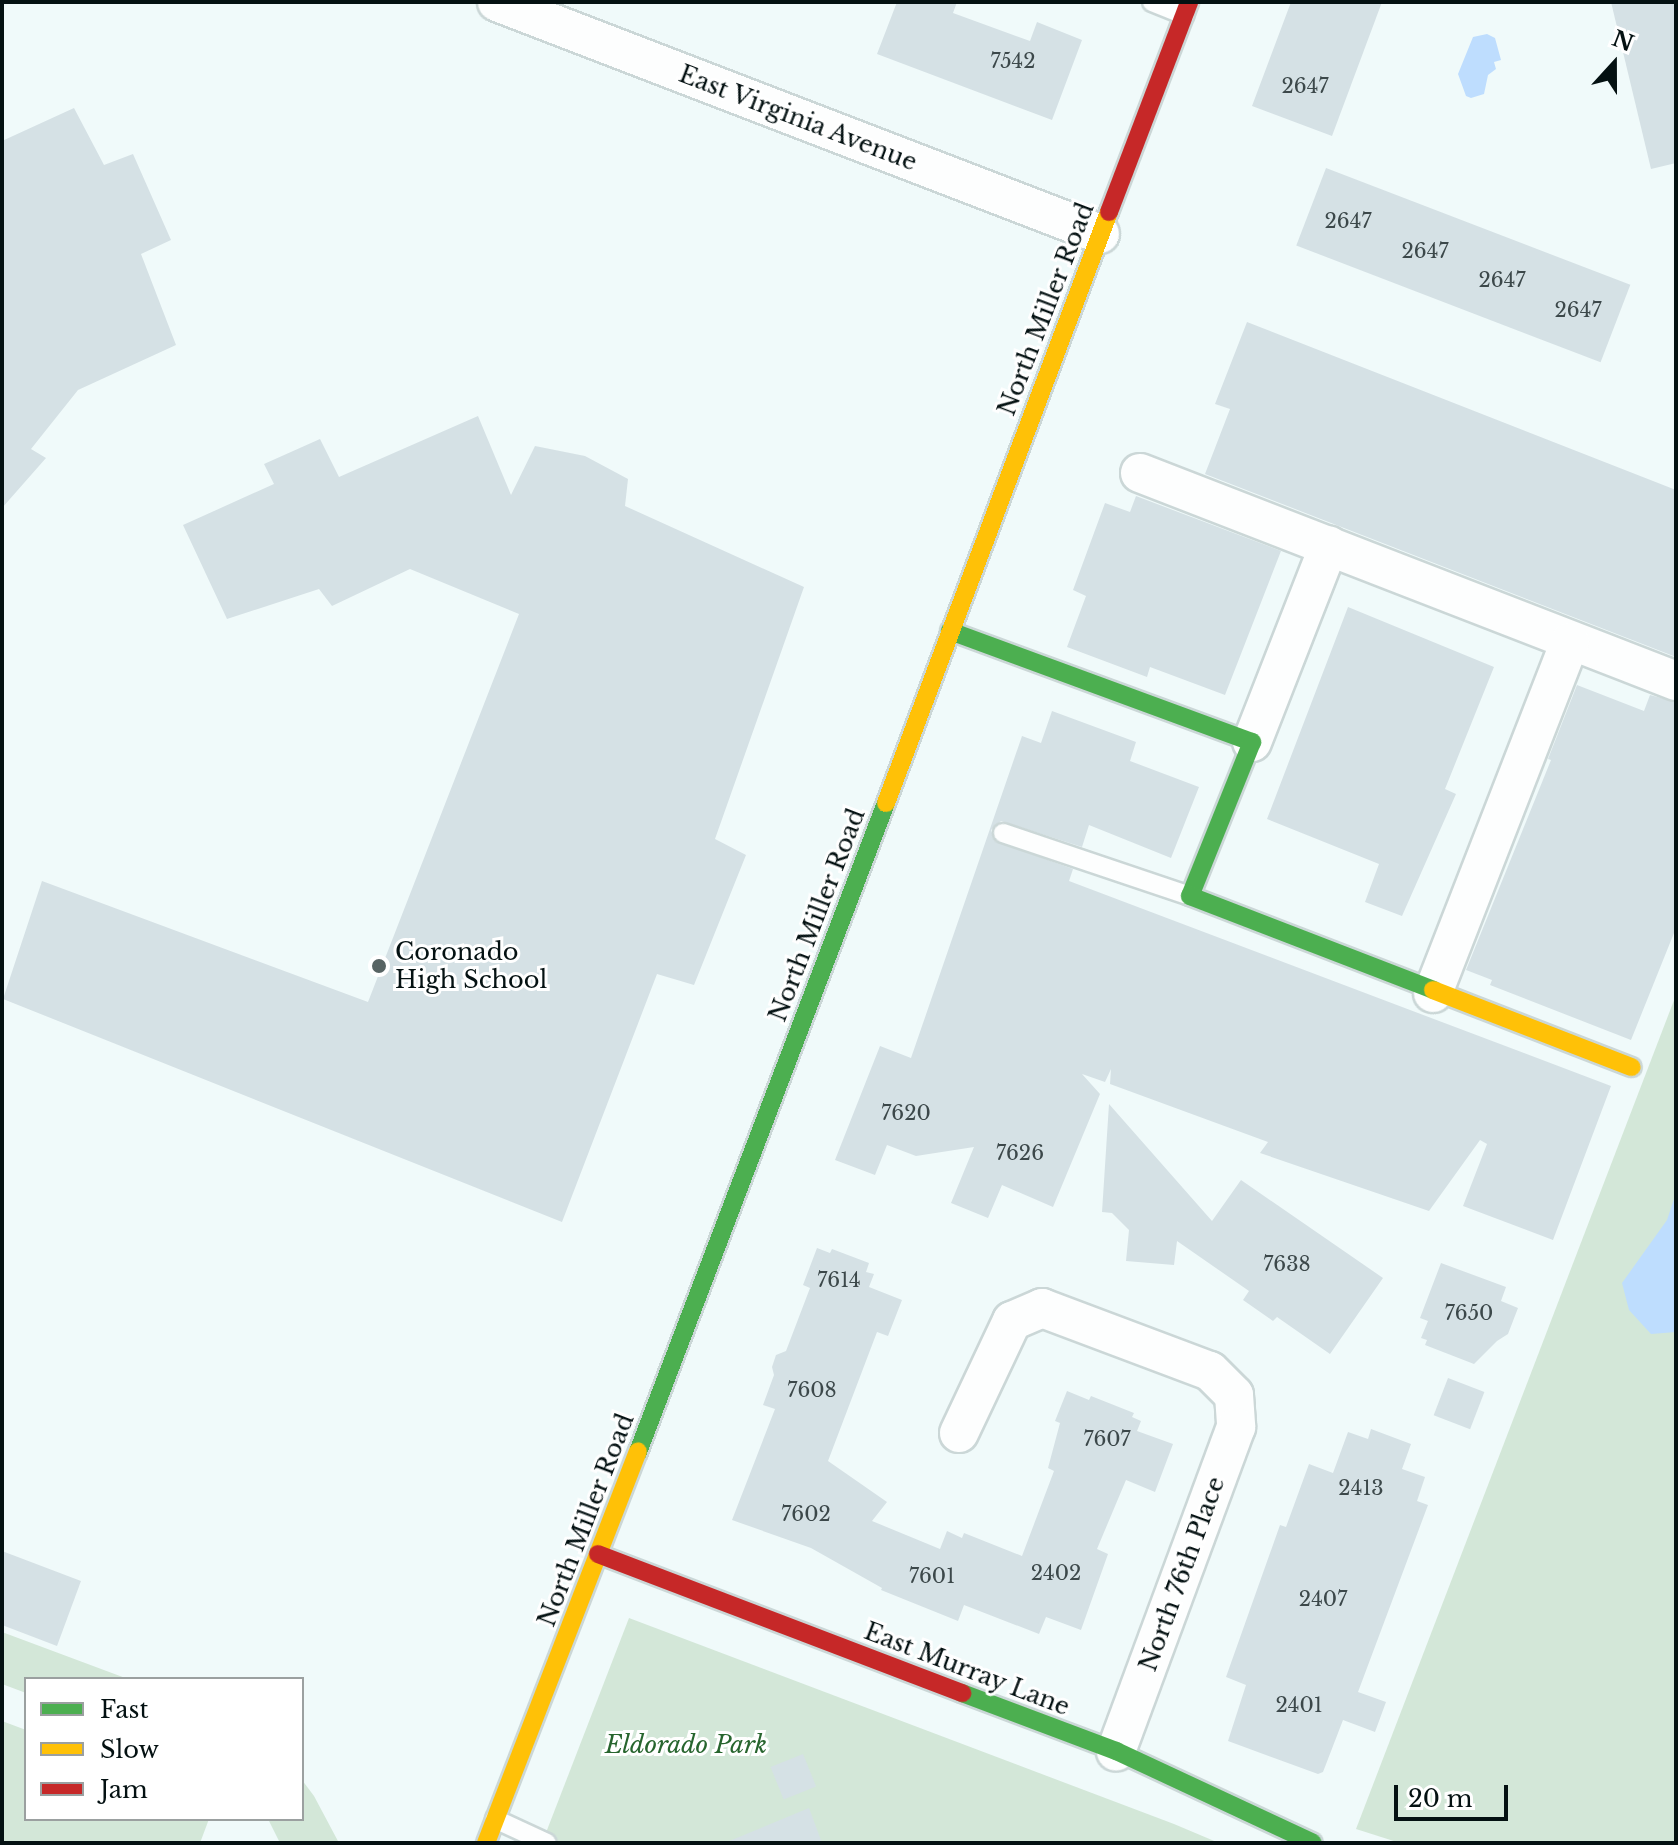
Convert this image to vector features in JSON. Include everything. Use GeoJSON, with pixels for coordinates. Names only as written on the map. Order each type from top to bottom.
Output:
{"type":"FeatureCollection","features":[{"type":"Feature","properties":{"kind":"street","name":"East Virginia Avenue"},"geometry":{"type":"LineString","coordinates":[[497,2],[1100,234]]}},
{"type":"Feature","properties":{"kind":"street","name":"North Miller Road"},"geometry":{"type":"LineString","coordinates":[[486,1843],[1187,8]]}},
{"type":"Feature","properties":{"kind":"street"},"geometry":{"type":"LineString","coordinates":[[1140,473],[1676,681]]}},
{"type":"Feature","properties":{"kind":"street"},"geometry":{"type":"LineString","coordinates":[[1329,546],[1190,896],[1433,993],[1632,1067]]}},
{"type":"Feature","properties":{"kind":"street"},"geometry":{"type":"LineString","coordinates":[[950,631],[1252,742]]}},
{"type":"Feature","properties":{"kind":"street"},"geometry":{"type":"LineString","coordinates":[[1433,993],[1570,642]]}},
{"type":"Feature","properties":{"kind":"street","name":"North 76th Place"},"geometry":{"type":"LineString","coordinates":[[959,1433],[1012,1321],[1042,1308],[1210,1371],[1234,1395],[1236,1427],[1116,1751]]}},
{"type":"Feature","properties":{"kind":"street","name":"East Murray Lane"},"geometry":{"type":"LineString","coordinates":[[598,1554],[1116,1751],[1292,1839],[1313,1843]]}},
{"type":"Feature","properties":{"kind":"lane"},"geometry":{"type":"LineString","coordinates":[[1152,2],[1187,8]]}},
{"type":"Feature","properties":{"kind":"lane"},"geometry":{"type":"LineString","coordinates":[[1003,833],[1190,896]]}},
{"type":"Feature","properties":{"kind":"lane"},"geometry":{"type":"LineString","coordinates":[[495,1819],[547,1843]]}},
{"type":"Feature","properties":{"kind":"green space"},"geometry":{"type":"Polygon","coordinates":[[[1676,995],[1676,1843],[1400,1843],[1356,1829],[1676,995]]]}},
{"type":"Feature","properties":{"kind":"green space","name":"Eldorado Park"},"geometry":{"type":"Polygon","coordinates":[[[629,1618],[1174,1824],[1219,1843],[542,1843],[629,1618]]]}},
{"type":"Feature","properties":{"kind":"green space"},"geometry":{"type":"Polygon","coordinates":[[[2,1632],[123,1677],[24,1677],[24,1692],[2,1684],[2,1632]]]}},
{"type":"Feature","properties":{"kind":"green space"},"geometry":{"type":"Polygon","coordinates":[[[2,1721],[24,1729],[24,1821],[208,1821],[200,1843],[2,1843],[2,1721]]]}},
{"type":"Feature","properties":{"kind":"green space"},"geometry":{"type":"Polygon","coordinates":[[[304,1783],[339,1843],[280,1843],[269,1821],[304,1821],[304,1783]]]}},
{"type":"Feature","properties":{"kind":"water"},"geometry":{"type":"Polygon","coordinates":[[[1487,34],[1495,38],[1501,60],[1494,62],[1496,69],[1488,75],[1484,94],[1471,98],[1466,96],[1458,74],[1473,37],[1487,34]]]}},
{"type":"Feature","properties":{"kind":"water"},"geometry":{"type":"Polygon","coordinates":[[[1676,1193],[1676,1332],[1651,1334],[1629,1310],[1622,1283],[1667,1220],[1676,1193]]]}},
{"type":"Feature","properties":{"kind":"building"},"geometry":{"type":"Polygon","coordinates":[[[897,2],[957,2],[953,13],[1030,41],[1037,22],[1082,40],[1052,120],[877,54],[897,2]]]}},
{"type":"Feature","properties":{"kind":"building"},"geometry":{"type":"Polygon","coordinates":[[[1291,2],[1382,2],[1332,136],[1252,106],[1291,2]]]}},
{"type":"Feature","properties":{"kind":"building"},"geometry":{"type":"Polygon","coordinates":[[[1611,2],[1676,2],[1676,163],[1651,169],[1611,2]]]}},
{"type":"Feature","properties":{"kind":"building"},"geometry":{"type":"Polygon","coordinates":[[[74,108],[104,165],[133,154],[171,240],[141,254],[176,345],[78,390],[31,449],[46,458],[2,508],[2,141],[74,108]]]}},
{"type":"Feature","properties":{"kind":"building"},"geometry":{"type":"Polygon","coordinates":[[[1326,168],[1630,285],[1601,362],[1296,245],[1326,168]]]}},
{"type":"Feature","properties":{"kind":"building"},"geometry":{"type":"Polygon","coordinates":[[[1247,322],[1676,490],[1676,657],[1205,474],[1230,409],[1215,404],[1247,322]]]}},
{"type":"Feature","properties":{"kind":"building"},"geometry":{"type":"Polygon","coordinates":[[[478,416],[511,495],[535,446],[585,456],[628,479],[625,506],[804,587],[715,839],[746,855],[694,985],[657,974],[562,1222],[3,999],[42,881],[368,1002],[519,614],[410,569],[332,606],[319,589],[227,619],[183,525],[274,484],[264,464],[320,439],[339,477],[478,416]]]}},
{"type":"Feature","properties":{"kind":"building"},"geometry":{"type":"Polygon","coordinates":[[[1136,496],[1281,551],[1225,695],[1150,667],[1147,677],[1067,647],[1086,596],[1073,590],[1105,503],[1130,512],[1136,496]]]}},
{"type":"Feature","properties":{"kind":"building"},"geometry":{"type":"Polygon","coordinates":[[[1348,607],[1494,667],[1445,789],[1456,794],[1402,916],[1365,902],[1379,864],[1267,819],[1348,607]]]}},
{"type":"Feature","properties":{"kind":"building"},"geometry":{"type":"Polygon","coordinates":[[[1577,685],[1644,711],[1650,695],[1676,702],[1676,928],[1631,1040],[1490,985],[1492,980],[1466,970],[1551,760],[1548,759],[1577,685]]]}},
{"type":"Feature","properties":{"kind":"building"},"geometry":{"type":"Polygon","coordinates":[[[1052,711],[1136,742],[1130,761],[1199,787],[1171,858],[1089,825],[1082,847],[1001,821],[991,830],[995,841],[1073,869],[1069,881],[1611,1086],[1553,1240],[1463,1206],[1487,1144],[1480,1140],[1429,1211],[1260,1153],[1268,1142],[1110,1084],[1111,1069],[1105,1082],[1082,1074],[1100,1094],[1053,1207],[1002,1185],[988,1218],[951,1203],[974,1147],[916,1156],[887,1145],[875,1175],[835,1160],[880,1046],[911,1058],[1022,736],[1041,743],[1052,711]]]}},
{"type":"Feature","properties":{"kind":"building"},"geometry":{"type":"Polygon","coordinates":[[[1109,1104],[1212,1221],[1241,1180],[1383,1278],[1330,1354],[1277,1317],[1273,1321],[1243,1300],[1249,1291],[1177,1241],[1174,1265],[1126,1261],[1129,1230],[1112,1213],[1102,1212],[1109,1104]]]}},
{"type":"Feature","properties":{"kind":"building"},"geometry":{"type":"Polygon","coordinates":[[[817,1248],[830,1253],[832,1249],[869,1263],[866,1272],[874,1274],[869,1287],[902,1300],[888,1336],[877,1332],[828,1461],[887,1502],[872,1521],[940,1549],[947,1531],[962,1538],[964,1533],[1022,1556],[1054,1471],[1048,1468],[1060,1423],[1055,1421],[1067,1391],[1089,1400],[1091,1396],[1134,1413],[1132,1417],[1141,1421],[1137,1431],[1173,1444],[1155,1492],[1126,1480],[1097,1549],[1108,1554],[1081,1630],[1046,1617],[1039,1634],[964,1605],[958,1621],[881,1590],[811,1548],[732,1520],[775,1409],[763,1405],[774,1375],[772,1367],[776,1355],[786,1351],[810,1288],[803,1285],[817,1248]]]}},
{"type":"Feature","properties":{"kind":"building"},"geometry":{"type":"Polygon","coordinates":[[[1441,1263],[1506,1287],[1501,1301],[1518,1308],[1508,1334],[1474,1364],[1425,1345],[1427,1340],[1421,1338],[1428,1321],[1420,1318],[1441,1263]]]}},
{"type":"Feature","properties":{"kind":"building"},"geometry":{"type":"Polygon","coordinates":[[[1448,1378],[1484,1392],[1470,1429],[1434,1415],[1448,1378]]]}},
{"type":"Feature","properties":{"kind":"building"},"geometry":{"type":"Polygon","coordinates":[[[1371,1429],[1411,1444],[1402,1469],[1425,1477],[1417,1501],[1428,1505],[1358,1692],[1386,1702],[1375,1732],[1343,1720],[1323,1772],[1318,1774],[1228,1741],[1246,1685],[1226,1677],[1280,1525],[1286,1527],[1309,1464],[1333,1473],[1348,1432],[1368,1439],[1371,1429]]]}},
{"type":"Feature","properties":{"kind":"building"},"geometry":{"type":"Polygon","coordinates":[[[2,1551],[81,1581],[57,1646],[2,1625],[2,1551]]]}},
{"type":"Feature","properties":{"kind":"building"},"geometry":{"type":"Polygon","coordinates":[[[803,1754],[816,1786],[784,1800],[771,1767],[803,1754]]]}},
{"type":"Feature","properties":{"kind":"building"},"geometry":{"type":"Polygon","coordinates":[[[809,1808],[822,1843],[727,1843],[727,1842],[809,1808]]]}},
{"type":"Feature","properties":{"kind":"traffic: fast"},"geometry":{"type":"LineString","coordinates":[[950,631],[1252,742],[1190,896],[1433,990]]}},
{"type":"Feature","properties":{"kind":"traffic: fast"},"geometry":{"type":"LineString","coordinates":[[638,1452],[886,803]]}},
{"type":"Feature","properties":{"kind":"traffic: fast"},"geometry":{"type":"LineString","coordinates":[[962,1693],[1116,1751],[1313,1843]]}},
{"type":"Feature","properties":{"kind":"traffic: slow"},"geometry":{"type":"LineString","coordinates":[[886,803],[1109,212]]}},
{"type":"Feature","properties":{"kind":"traffic: slow"},"geometry":{"type":"LineString","coordinates":[[1433,990],[1632,1067]]}},
{"type":"Feature","properties":{"kind":"traffic: slow"},"geometry":{"type":"LineString","coordinates":[[486,1843],[638,1452]]}},
{"type":"Feature","properties":{"kind":"traffic: jam"},"geometry":{"type":"LineString","coordinates":[[1109,212],[1189,2]]}},
{"type":"Feature","properties":{"kind":"traffic: jam"},"geometry":{"type":"LineString","coordinates":[[598,1554],[962,1693]]}},
{"type":"Feature","properties":{"kind":"place","name":"Coronado High School"},"geometry":{"type":"Point","coordinates":[379,966]}}]}
